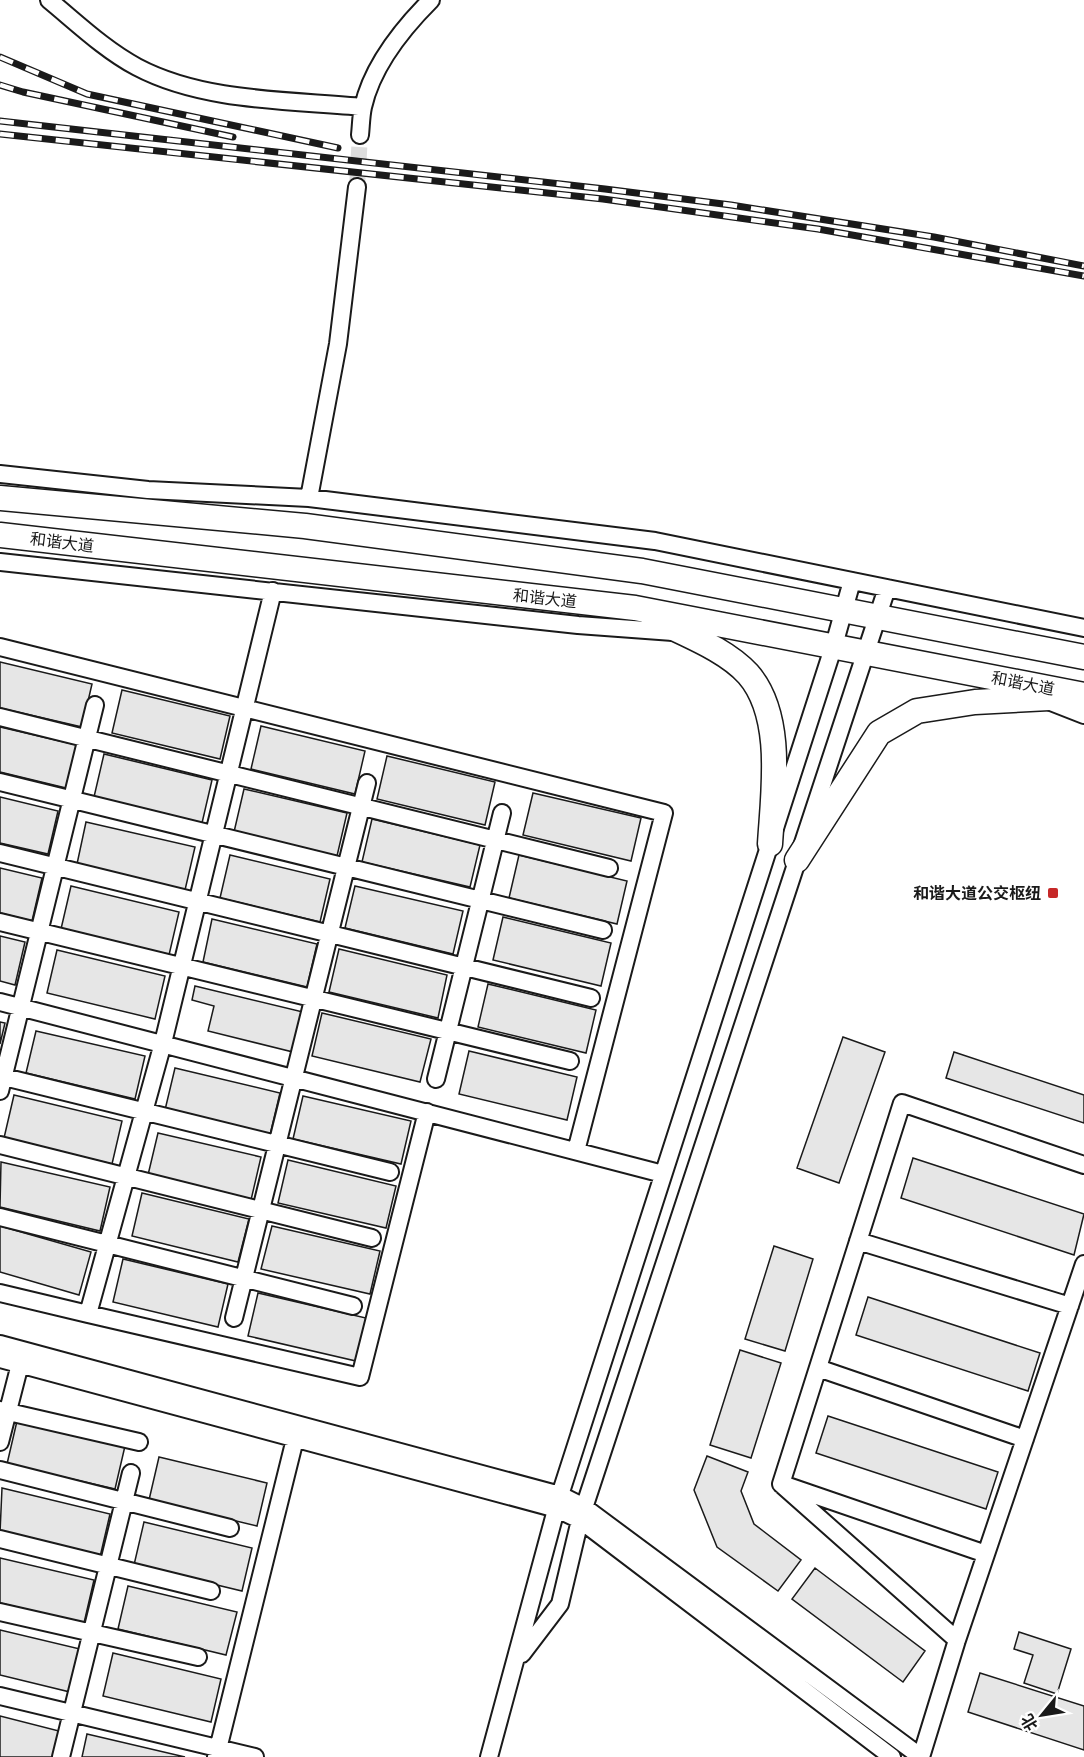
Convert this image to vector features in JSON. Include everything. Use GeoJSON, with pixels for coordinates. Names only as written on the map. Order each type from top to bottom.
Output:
{"type":"FeatureCollection","features":[{"type":"Feature","properties":{"kind":"highway"},"geometry":{"type":"LineString","coordinates":[[0,498],[305,526],[642,571],[1084,657]]}},
{"type":"Feature","properties":{"kind":"highway","name":"和谐大道"},"geometry":{"type":"LineString","coordinates":[[0,535],[635,608],[834,645],[1084,696]]}},
{"type":"Feature","properties":{"kind":"highway"},"geometry":{"type":"LineString","coordinates":[[635,608],[718,652],[748,675],[765,705],[775,760],[770,844]]}},
{"type":"Feature","properties":{"kind":"highway"},"geometry":{"type":"LineString","coordinates":[[797,860],[879,733],[917,711],[975,702],[1084,696]]}},
{"type":"Feature","properties":{"kind":"street"},"geometry":{"type":"LineString","coordinates":[[49,0],[100,41],[136,66],[174,82],[230,94],[363,107]]}},
{"type":"Feature","properties":{"kind":"street"},"geometry":{"type":"LineString","coordinates":[[360,135],[363,107],[376,74],[411,20],[431,0]]}},
{"type":"Feature","properties":{"kind":"street"},"geometry":{"type":"LineString","coordinates":[[309,498],[338,344],[357,187]]}},
{"type":"Feature","properties":{"kind":"street"},"geometry":{"type":"LineString","coordinates":[[0,474],[148,490],[309,498],[655,541],[1084,628]]}},
{"type":"Feature","properties":{"kind":"street"},"geometry":{"type":"LineString","coordinates":[[2,563],[578,625],[834,645]]}},
{"type":"Feature","properties":{"kind":"street"},"geometry":{"type":"LineString","coordinates":[[489,1757],[559,1502],[834,645],[852,581]]}},
{"type":"Feature","properties":{"kind":"street"},"geometry":{"type":"LineString","coordinates":[[516,1662],[560,1604],[582,1514],[887,588]]}},
{"type":"Feature","properties":{"kind":"street"},"geometry":{"type":"LineString","coordinates":[[88,1314],[163,1043],[273,591]]}},
{"type":"Feature","properties":{"kind":"street"},"geometry":{"type":"LineString","coordinates":[[0,647],[664,813],[576,1151]]}},
{"type":"Feature","properties":{"kind":"street"},"geometry":{"type":"LineString","coordinates":[[866,652],[1042,698],[1084,715]]}},
{"type":"Feature","properties":{"kind":"street"},"geometry":{"type":"LineString","coordinates":[[95,705],[1,1081],[144,1111],[390,1172]]}},
{"type":"Feature","properties":{"kind":"street"},"geometry":{"type":"LineString","coordinates":[[0,717],[609,868]]}},
{"type":"Feature","properties":{"kind":"street"},"geometry":{"type":"LineString","coordinates":[[0,782],[603,930]]}},
{"type":"Feature","properties":{"kind":"street"},"geometry":{"type":"LineString","coordinates":[[234,1318],[367,783]]}},
{"type":"Feature","properties":{"kind":"street"},"geometry":{"type":"LineString","coordinates":[[436,1079],[502,813]]}},
{"type":"Feature","properties":{"kind":"street"},"geometry":{"type":"LineString","coordinates":[[0,853],[591,998]]}},
{"type":"Feature","properties":{"kind":"street"},"geometry":{"type":"LineString","coordinates":[[0,922],[570,1061]]}},
{"type":"Feature","properties":{"kind":"street"},"geometry":{"type":"LineString","coordinates":[[0,1002],[663,1174]]}},
{"type":"Feature","properties":{"kind":"street"},"geometry":{"type":"LineString","coordinates":[[781,1484],[902,1103],[1084,1165]]}},
{"type":"Feature","properties":{"kind":"street"},"geometry":{"type":"LineString","coordinates":[[0,1293],[360,1377],[427,1112]]}},
{"type":"Feature","properties":{"kind":"street"},"geometry":{"type":"LineString","coordinates":[[0,1145],[372,1238]]}},
{"type":"Feature","properties":{"kind":"street"},"geometry":{"type":"LineString","coordinates":[[0,1217],[353,1306]]}},
{"type":"Feature","properties":{"kind":"street"},"geometry":{"type":"LineString","coordinates":[[858,1241],[1070,1306]]}},
{"type":"Feature","properties":{"kind":"street"},"geometry":{"type":"LineString","coordinates":[[0,1344],[559,1502],[582,1514],[921,1757],[957,1640],[1084,1264]]}},
{"type":"Feature","properties":{"kind":"street"},"geometry":{"type":"LineString","coordinates":[[0,1359],[296,1439],[559,1502]]}},
{"type":"Feature","properties":{"kind":"street"},"geometry":{"type":"LineString","coordinates":[[0,1442],[4,1411],[20,1364]]}},
{"type":"Feature","properties":{"kind":"street"},"geometry":{"type":"LineString","coordinates":[[818,1368],[1025,1439]]}},
{"type":"Feature","properties":{"kind":"street"},"geometry":{"type":"LineString","coordinates":[[4,1411],[139,1442]]}},
{"type":"Feature","properties":{"kind":"street"},"geometry":{"type":"LineString","coordinates":[[218,1752],[296,1439]]}},
{"type":"Feature","properties":{"kind":"street"},"geometry":{"type":"LineString","coordinates":[[0,1470],[230,1528]]}},
{"type":"Feature","properties":{"kind":"street"},"geometry":{"type":"LineString","coordinates":[[61,1757],[131,1473]]}},
{"type":"Feature","properties":{"kind":"street"},"geometry":{"type":"LineString","coordinates":[[781,1484],[986,1554]]}},
{"type":"Feature","properties":{"kind":"street"},"geometry":{"type":"LineString","coordinates":[[781,1484],[957,1640]]}},
{"type":"Feature","properties":{"kind":"street"},"geometry":{"type":"LineString","coordinates":[[582,1514],[892,1757]]}},
{"type":"Feature","properties":{"kind":"street"},"geometry":{"type":"LineString","coordinates":[[0,1539],[211,1591]]}},
{"type":"Feature","properties":{"kind":"street"},"geometry":{"type":"LineString","coordinates":[[0,1612],[198,1657]]}},
{"type":"Feature","properties":{"kind":"street"},"geometry":{"type":"LineString","coordinates":[[0,1696],[218,1752],[255,1757]]}},
{"type":"Feature","properties":{"kind":"building"},"geometry":{"type":"Polygon","coordinates":[[[0,662],[92,684],[82,727],[0,708],[0,662]]]}},
{"type":"Feature","properties":{"kind":"building"},"geometry":{"type":"Polygon","coordinates":[[[122,690],[230,716],[220,759],[112,733],[122,690]]]}},
{"type":"Feature","properties":{"kind":"building"},"geometry":{"type":"Polygon","coordinates":[[[261,726],[365,751],[355,794],[251,769],[261,726]]]}},
{"type":"Feature","properties":{"kind":"building"},"geometry":{"type":"Polygon","coordinates":[[[0,727],[77,745],[66,788],[0,772],[0,727]]]}},
{"type":"Feature","properties":{"kind":"building"},"geometry":{"type":"Polygon","coordinates":[[[104,754],[212,780],[202,823],[94,797],[104,754]]]}},
{"type":"Feature","properties":{"kind":"building"},"geometry":{"type":"Polygon","coordinates":[[[387,756],[495,782],[485,825],[377,799],[387,756]]]}},
{"type":"Feature","properties":{"kind":"building"},"geometry":{"type":"Polygon","coordinates":[[[244,789],[347,813],[337,856],[234,832],[244,789]]]}},
{"type":"Feature","properties":{"kind":"building"},"geometry":{"type":"Polygon","coordinates":[[[533,793],[641,818],[631,861],[523,835],[533,793]]]}},
{"type":"Feature","properties":{"kind":"building"},"geometry":{"type":"Polygon","coordinates":[[[0,797],[58,811],[48,854],[0,843],[0,797]]]}},
{"type":"Feature","properties":{"kind":"building"},"geometry":{"type":"Polygon","coordinates":[[[372,819],[480,845],[470,887],[362,862],[372,819]]]}},
{"type":"Feature","properties":{"kind":"building"},"geometry":{"type":"Polygon","coordinates":[[[86,822],[195,847],[185,890],[77,864],[86,822]]]}},
{"type":"Feature","properties":{"kind":"building"},"geometry":{"type":"Polygon","coordinates":[[[230,855],[330,879],[320,922],[220,898],[230,855]]]}},
{"type":"Feature","properties":{"kind":"building"},"geometry":{"type":"Polygon","coordinates":[[[519,855],[627,881],[617,924],[509,898],[519,855]]]}},
{"type":"Feature","properties":{"kind":"building"},"geometry":{"type":"Polygon","coordinates":[[[0,868],[42,878],[32,921],[0,913],[0,868]]]}},
{"type":"Feature","properties":{"kind":"building"},"geometry":{"type":"Polygon","coordinates":[[[71,886],[179,912],[169,955],[61,929],[71,886]]]}},
{"type":"Feature","properties":{"kind":"building"},"geometry":{"type":"Polygon","coordinates":[[[355,886],[463,911],[453,954],[345,928],[355,886]]]}},
{"type":"Feature","properties":{"kind":"building"},"geometry":{"type":"Polygon","coordinates":[[[503,917],[611,943],[601,986],[493,960],[503,917]]]}},
{"type":"Feature","properties":{"kind":"building"},"geometry":{"type":"Polygon","coordinates":[[[212,919],[317,944],[307,987],[203,962],[212,919]]]}},
{"type":"Feature","properties":{"kind":"building"},"geometry":{"type":"Polygon","coordinates":[[[0,936],[25,942],[15,985],[0,981],[0,936]]]}},
{"type":"Feature","properties":{"kind":"building"},"geometry":{"type":"Polygon","coordinates":[[[339,949],[447,975],[438,1018],[329,992],[339,949]]]}},
{"type":"Feature","properties":{"kind":"building"},"geometry":{"type":"Polygon","coordinates":[[[57,950],[165,976],[155,1019],[47,993],[57,950]]]}},
{"type":"Feature","properties":{"kind":"building"},"geometry":{"type":"Polygon","coordinates":[[[488,984],[596,1010],[586,1053],[478,1027],[488,984]]]}},
{"type":"Feature","properties":{"kind":"building"},"geometry":{"type":"Polygon","coordinates":[[[195,986],[303,1012],[293,1052],[208,1031],[214,1006],[192,1000],[195,986]]]}},
{"type":"Feature","properties":{"kind":"building"},"geometry":{"type":"Polygon","coordinates":[[[322,1013],[431,1039],[420,1082],[312,1056],[322,1013]]]}},
{"type":"Feature","properties":{"kind":"building"},"geometry":{"type":"Polygon","coordinates":[[[0,1022],[5,1023],[0,1044],[0,1022]]]}},
{"type":"Feature","properties":{"kind":"building"},"geometry":{"type":"Polygon","coordinates":[[[36,1031],[145,1056],[135,1099],[26,1073],[36,1031]]]}},
{"type":"Feature","properties":{"kind":"building"},"geometry":{"type":"Polygon","coordinates":[[[843,1037],[885,1052],[839,1183],[797,1168],[843,1037]]]}},
{"type":"Feature","properties":{"kind":"building"},"geometry":{"type":"Polygon","coordinates":[[[469,1051],[577,1077],[567,1120],[459,1094],[469,1051]]]}},
{"type":"Feature","properties":{"kind":"building"},"geometry":{"type":"Polygon","coordinates":[[[954,1052],[1084,1095],[1084,1123],[946,1078],[954,1052]]]}},
{"type":"Feature","properties":{"kind":"building"},"geometry":{"type":"Polygon","coordinates":[[[175,1068],[280,1093],[270,1135],[165,1110],[175,1068]]]}},
{"type":"Feature","properties":{"kind":"building"},"geometry":{"type":"Polygon","coordinates":[[[14,1095],[122,1121],[112,1164],[4,1138],[14,1095]]]}},
{"type":"Feature","properties":{"kind":"building"},"geometry":{"type":"Polygon","coordinates":[[[303,1096],[411,1121],[401,1164],[293,1139],[303,1096]]]}},
{"type":"Feature","properties":{"kind":"building"},"geometry":{"type":"Polygon","coordinates":[[[158,1133],[261,1157],[251,1200],[148,1175],[158,1133]]]}},
{"type":"Feature","properties":{"kind":"building"},"geometry":{"type":"Polygon","coordinates":[[[913,1158],[1084,1214],[1074,1255],[901,1198],[913,1158]]]}},
{"type":"Feature","properties":{"kind":"building"},"geometry":{"type":"Polygon","coordinates":[[[288,1160],[396,1186],[386,1228],[278,1203],[288,1160]]]}},
{"type":"Feature","properties":{"kind":"building"},"geometry":{"type":"Polygon","coordinates":[[[1,1162],[110,1187],[100,1231],[0,1207],[1,1162]]]}},
{"type":"Feature","properties":{"kind":"building"},"geometry":{"type":"Polygon","coordinates":[[[142,1193],[249,1219],[238,1262],[132,1236],[142,1193]]]}},
{"type":"Feature","properties":{"kind":"building"},"geometry":{"type":"Polygon","coordinates":[[[0,1226],[91,1252],[79,1295],[0,1272],[0,1226]]]}},
{"type":"Feature","properties":{"kind":"building"},"geometry":{"type":"Polygon","coordinates":[[[272,1226],[380,1251],[370,1294],[261,1269],[272,1226]]]}},
{"type":"Feature","properties":{"kind":"building"},"geometry":{"type":"Polygon","coordinates":[[[774,1246],[813,1259],[785,1351],[745,1339],[774,1246]]]}},
{"type":"Feature","properties":{"kind":"building"},"geometry":{"type":"Polygon","coordinates":[[[123,1259],[228,1284],[218,1327],[113,1302],[123,1259]]]}},
{"type":"Feature","properties":{"kind":"building"},"geometry":{"type":"Polygon","coordinates":[[[258,1293],[366,1318],[356,1361],[248,1336],[258,1293]]]}},
{"type":"Feature","properties":{"kind":"building"},"geometry":{"type":"Polygon","coordinates":[[[868,1297],[1040,1353],[1028,1391],[856,1335],[868,1297]]]}},
{"type":"Feature","properties":{"kind":"building"},"geometry":{"type":"Polygon","coordinates":[[[740,1350],[781,1363],[751,1458],[710,1445],[740,1350]]]}},
{"type":"Feature","properties":{"kind":"building"},"geometry":{"type":"Polygon","coordinates":[[[828,1416],[998,1472],[986,1509],[816,1453],[828,1416]]]}},
{"type":"Feature","properties":{"kind":"building"},"geometry":{"type":"Polygon","coordinates":[[[17,1421],[125,1446],[115,1489],[7,1464],[17,1421]]]}},
{"type":"Feature","properties":{"kind":"building"},"geometry":{"type":"Polygon","coordinates":[[[707,1456],[748,1472],[741,1491],[754,1524],[801,1560],[778,1591],[717,1547],[694,1490],[707,1456]]]}},
{"type":"Feature","properties":{"kind":"building"},"geometry":{"type":"Polygon","coordinates":[[[159,1457],[267,1483],[257,1526],[149,1500],[159,1457]]]}},
{"type":"Feature","properties":{"kind":"building"},"geometry":{"type":"Polygon","coordinates":[[[2,1488],[110,1514],[100,1557],[0,1533],[2,1488]]]}},
{"type":"Feature","properties":{"kind":"building"},"geometry":{"type":"Polygon","coordinates":[[[144,1522],[252,1548],[242,1591],[134,1565],[144,1522]]]}},
{"type":"Feature","properties":{"kind":"building"},"geometry":{"type":"Polygon","coordinates":[[[0,1558],[94,1580],[84,1623],[0,1603],[0,1558]]]}},
{"type":"Feature","properties":{"kind":"building"},"geometry":{"type":"Polygon","coordinates":[[[815,1568],[925,1651],[903,1682],[792,1599],[815,1568]]]}},
{"type":"Feature","properties":{"kind":"building"},"geometry":{"type":"Polygon","coordinates":[[[128,1586],[237,1612],[226,1655],[118,1629],[128,1586]]]}},
{"type":"Feature","properties":{"kind":"building"},"geometry":{"type":"Polygon","coordinates":[[[0,1630],[80,1649],[70,1692],[0,1675],[0,1630]]]}},
{"type":"Feature","properties":{"kind":"building"},"geometry":{"type":"Polygon","coordinates":[[[1019,1632],[1071,1649],[1057,1694],[1024,1683],[1033,1655],[1014,1649],[1019,1632]]]}},
{"type":"Feature","properties":{"kind":"building"},"geometry":{"type":"Polygon","coordinates":[[[113,1653],[221,1679],[211,1722],[103,1696],[113,1653]]]}},
{"type":"Feature","properties":{"kind":"building"},"geometry":{"type":"Polygon","coordinates":[[[980,1673],[1084,1706],[1084,1750],[968,1712],[980,1673]]]}},
{"type":"Feature","properties":{"kind":"building"},"geometry":{"type":"Polygon","coordinates":[[[0,1716],[59,1731],[53,1757],[0,1757],[0,1716]]]}},
{"type":"Feature","properties":{"kind":"building"},"geometry":{"type":"Polygon","coordinates":[[[87,1734],[185,1757],[82,1757],[87,1734]]]}},
{"type":"Feature","properties":{"kind":"tunnel"},"geometry":{"type":"LineString","coordinates":[[357,187],[360,135]]}},
{"type":"Feature","properties":{"kind":"railway"},"geometry":{"type":"LineString","coordinates":[[0,57],[87,94],[338,148]]}},
{"type":"Feature","properties":{"kind":"railway"},"geometry":{"type":"LineString","coordinates":[[0,85],[23,92],[233,137]]}},
{"type":"Feature","properties":{"kind":"railway"},"geometry":{"type":"LineString","coordinates":[[0,121],[731,205],[934,237],[1084,266]]}},
{"type":"Feature","properties":{"kind":"railway"},"geometry":{"type":"LineString","coordinates":[[0,134],[603,199],[818,229],[1084,276]]}},
{"type":"Feature","properties":{"kind":"place","name":"和谐大道公交枢纽"},"geometry":{"type":"Point","coordinates":[1053,893]}}]}
